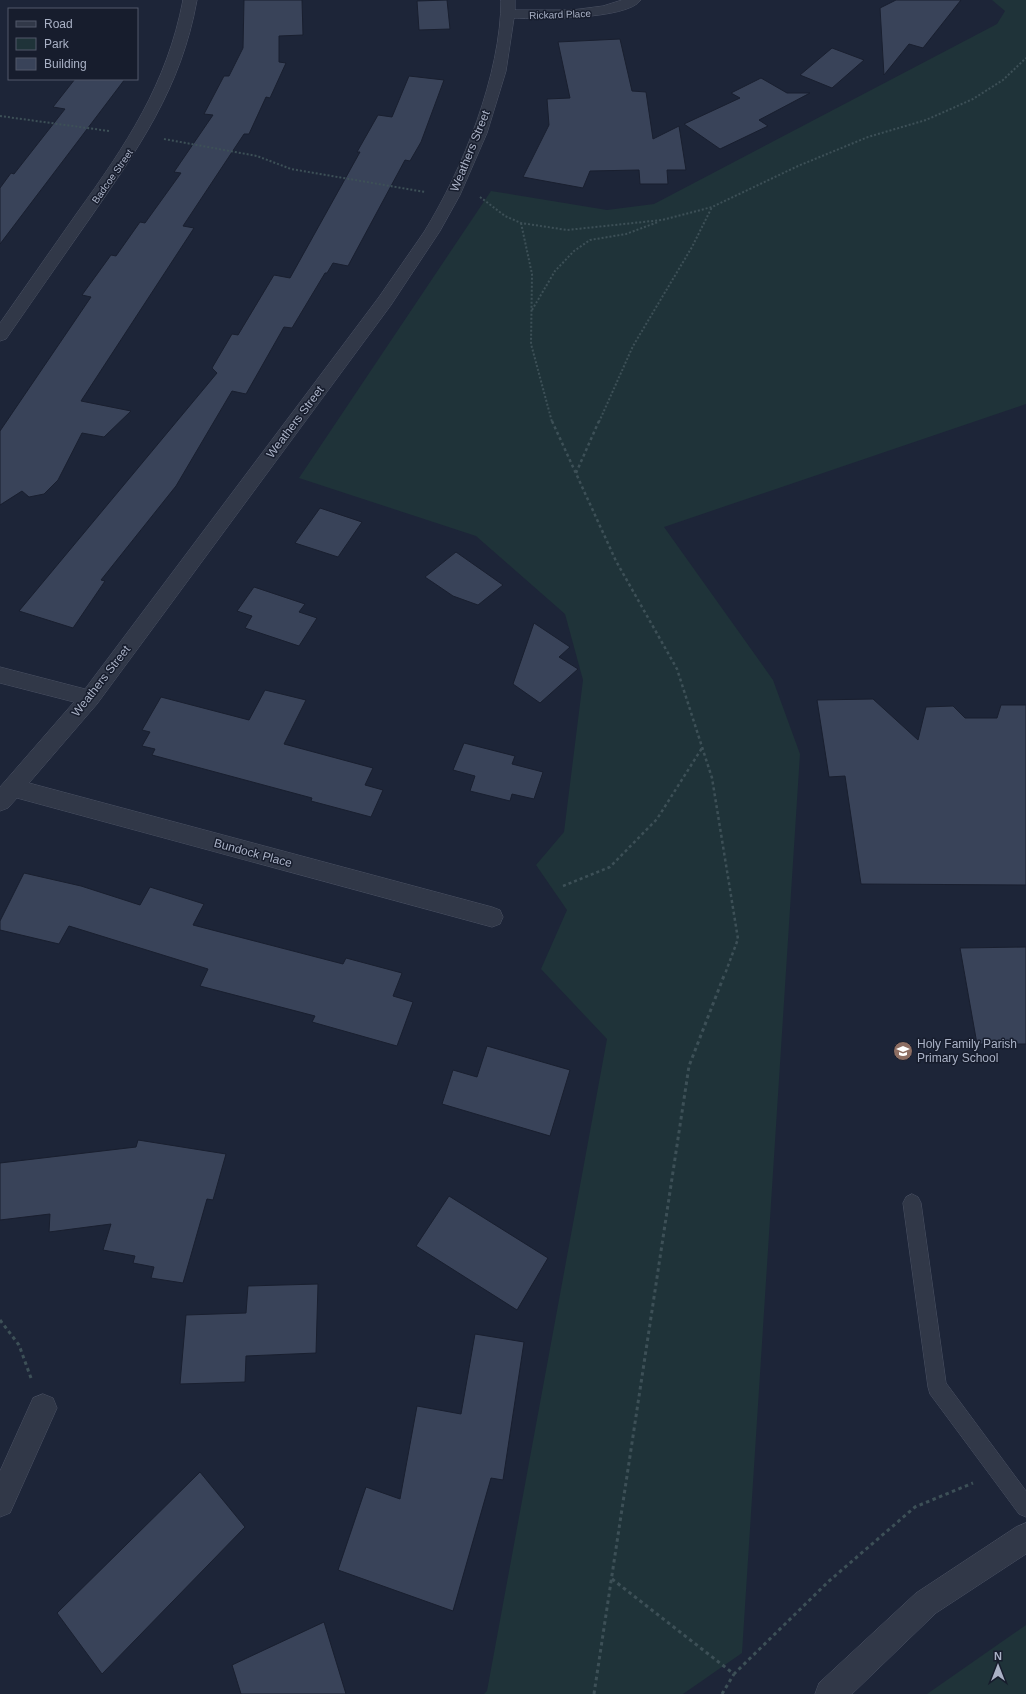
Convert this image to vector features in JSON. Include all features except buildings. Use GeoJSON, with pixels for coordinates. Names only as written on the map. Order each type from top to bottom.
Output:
{"type":"FeatureCollection","features":[{"type":"Feature","properties":{"kind":"street","name":"Badcoe Street"},"geometry":{"type":"LineString","coordinates":[[0,335],[110,180],[138,135],[164,88],[174,62],[189,11],[190,0]]}},
{"type":"Feature","properties":{"kind":"street","name":"Rickard Place"},"geometry":{"type":"LineString","coordinates":[[508,7],[561,16],[590,14],[616,8],[634,0]]}},
{"type":"Feature","properties":{"kind":"street","name":"Weathers Street"},"geometry":{"type":"LineString","coordinates":[[7,795],[90,698],[385,301],[432,231],[452,195],[483,125],[499,72],[508,7]]}},
{"type":"Feature","properties":{"kind":"street"},"geometry":{"type":"LineString","coordinates":[[0,675],[90,698]]}},
{"type":"Feature","properties":{"kind":"street","name":"Bundock Place"},"geometry":{"type":"LineString","coordinates":[[7,795],[492,917]]}},
{"type":"Feature","properties":{"kind":"street"},"geometry":{"type":"LineString","coordinates":[[0,1503],[43,1408]]}},
{"type":"Feature","properties":{"kind":"street"},"geometry":{"type":"LineString","coordinates":[[830,1694],[926,1603],[1026,1537]]}},
{"type":"Feature","properties":{"kind":"lane"},"geometry":{"type":"LineString","coordinates":[[912,1203],[937,1387],[1026,1506]]}},
{"type":"Feature","properties":{"kind":"path"},"geometry":{"type":"LineString","coordinates":[[531,310],[540,293],[555,271],[574,251],[590,240],[626,234],[662,220],[712,207],[798,166],[868,137],[926,120],[973,99],[1003,80],[1026,58]]}},
{"type":"Feature","properties":{"kind":"path"},"geometry":{"type":"LineString","coordinates":[[0,116],[138,135],[257,156],[291,169],[440,194],[479,196],[505,216],[522,223],[567,230],[662,220]]}},
{"type":"Feature","properties":{"kind":"path"},"geometry":{"type":"LineString","coordinates":[[576,473],[634,346],[692,247],[712,207]]}},
{"type":"Feature","properties":{"kind":"path"},"geometry":{"type":"LineString","coordinates":[[522,223],[532,274],[531,344],[553,424],[616,561],[678,669],[712,778],[738,939],[689,1066],[594,1694]]}},
{"type":"Feature","properties":{"kind":"path"},"geometry":{"type":"LineString","coordinates":[[563,886],[610,867],[657,819],[702,748]]}},
{"type":"Feature","properties":{"kind":"path"},"geometry":{"type":"LineString","coordinates":[[0,1320],[20,1345],[43,1408]]}},
{"type":"Feature","properties":{"kind":"path"},"geometry":{"type":"LineString","coordinates":[[722,1694],[734,1674],[829,1581],[915,1507],[1000,1472]]}},
{"type":"Feature","properties":{"kind":"path"},"geometry":{"type":"LineString","coordinates":[[612,1579],[734,1674]]}},
{"type":"Feature","properties":{"kind":"green space"},"geometry":{"type":"Polygon","coordinates":[[[992,0],[1026,0],[1026,404],[664,527],[773,680],[800,754],[742,1653],[683,1694],[484,1694],[487,1691],[607,1039],[541,969],[567,910],[536,865],[564,832],[583,680],[565,614],[476,536],[299,478],[491,191],[607,210],[654,204],[997,24],[1005,11],[992,0]]]}},
{"type":"Feature","properties":{"kind":"green space"},"geometry":{"type":"Polygon","coordinates":[[[1026,1625],[1026,1694],[927,1694],[1026,1625]]]}},
{"type":"Feature","properties":{"kind":"place","name":"Holy Family Parish Primary School"},"geometry":{"type":"Point","coordinates":[903,1051]}}]}
